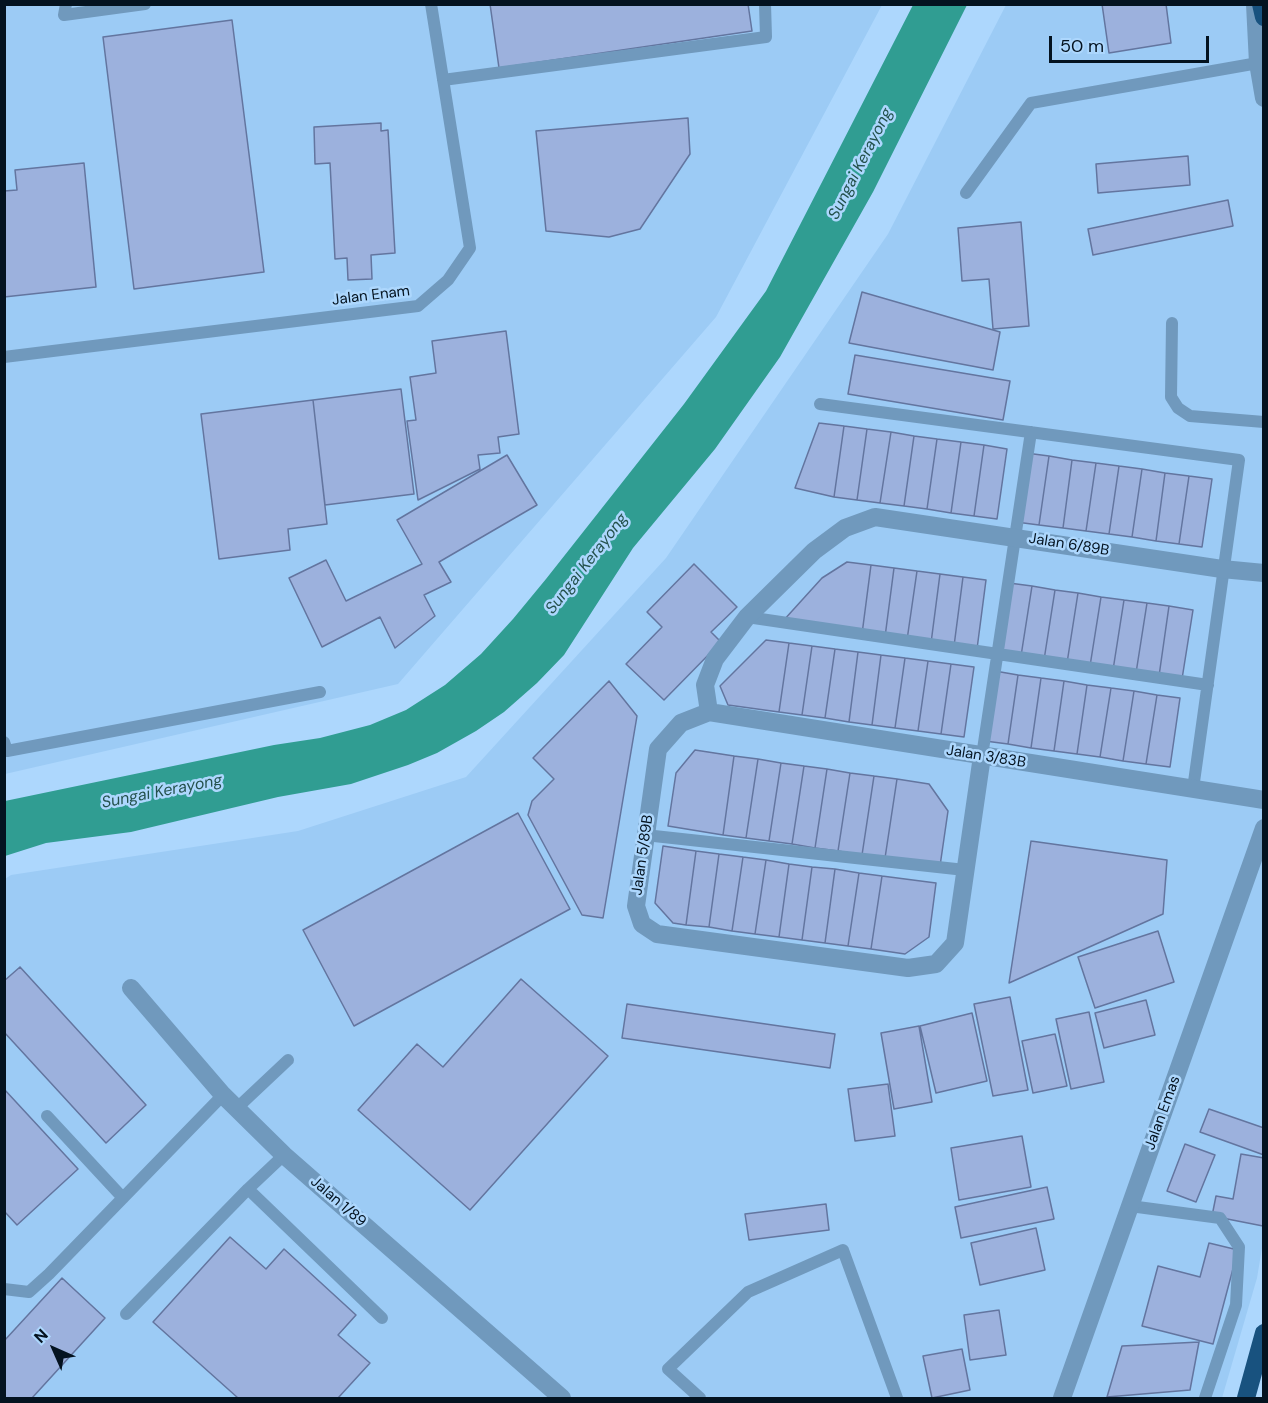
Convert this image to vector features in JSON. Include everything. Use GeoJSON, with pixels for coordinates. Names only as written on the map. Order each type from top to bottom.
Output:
{"type":"FeatureCollection","features":[{"type":"Feature","properties":{"kind":"highway"},"geometry":{"type":"LineString","coordinates":[[1261,4],[1263,17]]}},
{"type":"Feature","properties":{"kind":"highway"},"geometry":{"type":"LineString","coordinates":[[1246,1398],[1263,1333]]}},
{"type":"Feature","properties":{"kind":"street"},"geometry":{"type":"LineString","coordinates":[[1255,4],[1258,63],[1263,98]]}},
{"type":"Feature","properties":{"kind":"street","name":"Jalan 6/89B"},"geometry":{"type":"LineString","coordinates":[[747,617],[813,551],[845,528],[875,517],[1222,569],[1263,573]]}},
{"type":"Feature","properties":{"kind":"street"},"geometry":{"type":"LineString","coordinates":[[709,712],[705,686],[715,659],[747,617]]}},
{"type":"Feature","properties":{"kind":"street","name":"Jalan 3/83B"},"geometry":{"type":"LineString","coordinates":[[709,712],[1263,800]]}},
{"type":"Feature","properties":{"kind":"street","name":"Jalan 5/89B"},"geometry":{"type":"LineString","coordinates":[[709,712],[681,723],[658,749],[636,906],[642,924],[657,934],[908,969],[936,964],[955,943],[982,756]]}},
{"type":"Feature","properties":{"kind":"street","name":"Jalan Emas"},"geometry":{"type":"LineString","coordinates":[[1062,1398],[1262,836]]}},
{"type":"Feature","properties":{"kind":"street","name":"Jalan 1/89"},"geometry":{"type":"LineString","coordinates":[[131,988],[223,1095],[284,1155],[562,1398]]}},
{"type":"Feature","properties":{"kind":"lane"},"geometry":{"type":"LineString","coordinates":[[66,4],[64,15],[145,4]]}},
{"type":"Feature","properties":{"kind":"lane","name":"Jalan Enam"},"geometry":{"type":"LineString","coordinates":[[4,357],[418,306],[448,280],[470,249],[431,4]]}},
{"type":"Feature","properties":{"kind":"lane"},"geometry":{"type":"LineString","coordinates":[[443,80],[765,37],[765,4]]}},
{"type":"Feature","properties":{"kind":"lane"},"geometry":{"type":"LineString","coordinates":[[966,193],[1031,103],[1258,63]]}},
{"type":"Feature","properties":{"kind":"lane"},"geometry":{"type":"LineString","coordinates":[[1172,323],[1171,397],[1178,408],[1190,416],[1263,422]]}},
{"type":"Feature","properties":{"kind":"lane"},"geometry":{"type":"LineString","coordinates":[[820,404],[1239,460],[1193,789]]}},
{"type":"Feature","properties":{"kind":"lane"},"geometry":{"type":"LineString","coordinates":[[982,756],[1031,432]]}},
{"type":"Feature","properties":{"kind":"lane"},"geometry":{"type":"LineString","coordinates":[[747,617],[1208,685]]}},
{"type":"Feature","properties":{"kind":"lane"},"geometry":{"type":"LineString","coordinates":[[4,742],[7,751],[320,692]]}},
{"type":"Feature","properties":{"kind":"lane"},"geometry":{"type":"LineString","coordinates":[[645,835],[964,870]]}},
{"type":"Feature","properties":{"kind":"lane"},"geometry":{"type":"LineString","coordinates":[[237,1108],[288,1060]]}},
{"type":"Feature","properties":{"kind":"lane"},"geometry":{"type":"LineString","coordinates":[[4,1289],[29,1292],[50,1274],[223,1095]]}},
{"type":"Feature","properties":{"kind":"lane"},"geometry":{"type":"LineString","coordinates":[[47,1116],[123,1198]]}},
{"type":"Feature","properties":{"kind":"lane"},"geometry":{"type":"LineString","coordinates":[[126,1314],[284,1155]]}},
{"type":"Feature","properties":{"kind":"lane"},"geometry":{"type":"LineString","coordinates":[[248,1189],[382,1318]]}},
{"type":"Feature","properties":{"kind":"lane"},"geometry":{"type":"LineString","coordinates":[[1130,1206],[1220,1218],[1239,1247],[1236,1305],[1205,1398]]}},
{"type":"Feature","properties":{"kind":"lane"},"geometry":{"type":"LineString","coordinates":[[700,1398],[668,1370],[748,1293],[843,1250],[897,1398]]}},
{"type":"Feature","properties":{"kind":"shaded area"},"geometry":{"type":"Polygon","coordinates":[[[4,5],[882,5],[716,317],[398,684],[5,774],[4,5]]]}},
{"type":"Feature","properties":{"kind":"shaded area"},"geometry":{"type":"Polygon","coordinates":[[[1006,5],[1263,5],[1264,1236],[1257,1278],[1222,1398],[5,1398],[5,879],[11,875],[298,831],[466,777],[666,558],[888,234],[1006,5]]]}},
{"type":"Feature","properties":{"kind":"water","name":"Sungai Kerayong"},"geometry":{"type":"Polygon","coordinates":[[[913,5],[967,5],[873,192],[780,357],[715,449],[633,548],[564,655],[537,683],[504,712],[437,753],[351,784],[278,797],[131,832],[46,843],[5,856],[5,801],[274,745],[320,738],[370,725],[406,710],[445,685],[481,654],[546,579],[684,404],[766,291],[913,5]]]}},
{"type":"Feature","properties":{"kind":"building"},"geometry":{"type":"Polygon","coordinates":[[[490,4],[748,4],[752,31],[499,68],[490,4]]]}},
{"type":"Feature","properties":{"kind":"building"},"geometry":{"type":"Polygon","coordinates":[[[1102,4],[1166,4],[1171,43],[1109,53],[1102,4]]]}},
{"type":"Feature","properties":{"kind":"building"},"geometry":{"type":"Polygon","coordinates":[[[232,20],[264,272],[134,289],[103,37],[232,20]]]}},
{"type":"Feature","properties":{"kind":"building"},"geometry":{"type":"Polygon","coordinates":[[[688,118],[690,154],[640,229],[609,237],[546,231],[536,131],[688,118]]]}},
{"type":"Feature","properties":{"kind":"building"},"geometry":{"type":"Polygon","coordinates":[[[381,123],[381,131],[388,130],[395,253],[371,255],[372,279],[348,280],[347,258],[335,259],[330,163],[315,164],[314,127],[381,123]]]}},
{"type":"Feature","properties":{"kind":"building"},"geometry":{"type":"Polygon","coordinates":[[[1188,156],[1190,185],[1098,193],[1096,164],[1188,156]]]}},
{"type":"Feature","properties":{"kind":"building"},"geometry":{"type":"Polygon","coordinates":[[[84,163],[96,287],[4,297],[4,191],[17,190],[15,170],[84,163]]]}},
{"type":"Feature","properties":{"kind":"building"},"geometry":{"type":"Polygon","coordinates":[[[1228,200],[1233,226],[1093,255],[1088,229],[1228,200]]]}},
{"type":"Feature","properties":{"kind":"building"},"geometry":{"type":"Polygon","coordinates":[[[1021,222],[1029,326],[993,329],[989,279],[962,281],[958,228],[1021,222]]]}},
{"type":"Feature","properties":{"kind":"building"},"geometry":{"type":"Polygon","coordinates":[[[862,292],[1000,332],[993,370],[849,343],[862,292]]]}},
{"type":"Feature","properties":{"kind":"building"},"geometry":{"type":"Polygon","coordinates":[[[506,331],[519,434],[498,437],[500,453],[478,455],[480,469],[418,500],[407,421],[416,420],[410,377],[436,373],[432,341],[506,331]]]}},
{"type":"Feature","properties":{"kind":"building"},"geometry":{"type":"Polygon","coordinates":[[[855,355],[1010,381],[1003,420],[848,394],[855,355]]]}},
{"type":"Feature","properties":{"kind":"building"},"geometry":{"type":"Polygon","coordinates":[[[401,389],[414,494],[325,505],[313,400],[401,389]]]}},
{"type":"Feature","properties":{"kind":"building"},"geometry":{"type":"Polygon","coordinates":[[[313,400],[327,524],[288,529],[290,550],[219,559],[201,414],[313,400]]]}},
{"type":"Feature","properties":{"kind":"building"},"geometry":{"type":"Polygon","coordinates":[[[819,423],[844,426],[834,497],[795,488],[819,423]]]}},
{"type":"Feature","properties":{"kind":"building"},"geometry":{"type":"Polygon","coordinates":[[[844,426],[867,429],[857,500],[834,497],[844,426]]]}},
{"type":"Feature","properties":{"kind":"building"},"geometry":{"type":"Polygon","coordinates":[[[867,429],[891,432],[880,503],[857,500],[867,429]]]}},
{"type":"Feature","properties":{"kind":"building"},"geometry":{"type":"Polygon","coordinates":[[[891,432],[914,436],[904,506],[880,503],[891,432]]]}},
{"type":"Feature","properties":{"kind":"building"},"geometry":{"type":"Polygon","coordinates":[[[914,436],[937,439],[927,509],[904,506],[914,436]]]}},
{"type":"Feature","properties":{"kind":"building"},"geometry":{"type":"Polygon","coordinates":[[[937,439],[961,442],[951,513],[927,509],[937,439]]]}},
{"type":"Feature","properties":{"kind":"building"},"geometry":{"type":"Polygon","coordinates":[[[961,442],[984,445],[974,516],[951,513],[961,442]]]}},
{"type":"Feature","properties":{"kind":"building"},"geometry":{"type":"Polygon","coordinates":[[[984,445],[1007,449],[997,519],[974,516],[984,445]]]}},
{"type":"Feature","properties":{"kind":"building"},"geometry":{"type":"Polygon","coordinates":[[[1026,453],[1049,456],[1039,525],[1016,522],[1026,453]]]}},
{"type":"Feature","properties":{"kind":"building"},"geometry":{"type":"Polygon","coordinates":[[[507,455],[537,505],[439,562],[451,582],[424,595],[435,616],[395,648],[380,617],[322,647],[289,578],[326,560],[346,601],[422,564],[397,520],[507,455]]]}},
{"type":"Feature","properties":{"kind":"building"},"geometry":{"type":"Polygon","coordinates":[[[1049,456],[1072,460],[1063,528],[1039,525],[1049,456]]]}},
{"type":"Feature","properties":{"kind":"building"},"geometry":{"type":"Polygon","coordinates":[[[1072,460],[1096,463],[1086,531],[1063,528],[1072,460]]]}},
{"type":"Feature","properties":{"kind":"building"},"geometry":{"type":"Polygon","coordinates":[[[1096,463],[1119,466],[1109,534],[1086,531],[1096,463]]]}},
{"type":"Feature","properties":{"kind":"building"},"geometry":{"type":"Polygon","coordinates":[[[1119,466],[1142,469],[1132,537],[1109,534],[1119,466]]]}},
{"type":"Feature","properties":{"kind":"building"},"geometry":{"type":"Polygon","coordinates":[[[1142,469],[1165,473],[1156,541],[1132,537],[1142,469]]]}},
{"type":"Feature","properties":{"kind":"building"},"geometry":{"type":"Polygon","coordinates":[[[1165,473],[1189,476],[1179,544],[1156,541],[1165,473]]]}},
{"type":"Feature","properties":{"kind":"building"},"geometry":{"type":"Polygon","coordinates":[[[1189,476],[1212,479],[1202,547],[1179,544],[1189,476]]]}},
{"type":"Feature","properties":{"kind":"building"},"geometry":{"type":"Polygon","coordinates":[[[847,562],[871,565],[862,634],[783,621],[822,578],[847,562]]]}},
{"type":"Feature","properties":{"kind":"building"},"geometry":{"type":"Polygon","coordinates":[[[694,564],[737,607],[711,632],[721,642],[664,700],[626,664],[662,627],[647,612],[694,564]]]}},
{"type":"Feature","properties":{"kind":"building"},"geometry":{"type":"Polygon","coordinates":[[[871,565],[894,568],[885,637],[862,634],[871,565]]]}},
{"type":"Feature","properties":{"kind":"building"},"geometry":{"type":"Polygon","coordinates":[[[894,568],[917,571],[907,640],[885,637],[894,568]]]}},
{"type":"Feature","properties":{"kind":"building"},"geometry":{"type":"Polygon","coordinates":[[[917,571],[940,574],[931,643],[907,640],[917,571]]]}},
{"type":"Feature","properties":{"kind":"building"},"geometry":{"type":"Polygon","coordinates":[[[940,574],[963,577],[954,646],[931,643],[940,574]]]}},
{"type":"Feature","properties":{"kind":"building"},"geometry":{"type":"Polygon","coordinates":[[[963,577],[986,580],[977,649],[954,646],[963,577]]]}},
{"type":"Feature","properties":{"kind":"building"},"geometry":{"type":"Polygon","coordinates":[[[1009,583],[1032,586],[1021,656],[999,653],[1009,583]]]}},
{"type":"Feature","properties":{"kind":"building"},"geometry":{"type":"Polygon","coordinates":[[[1032,586],[1055,590],[1044,660],[1021,656],[1032,586]]]}},
{"type":"Feature","properties":{"kind":"building"},"geometry":{"type":"Polygon","coordinates":[[[1055,590],[1078,593],[1067,663],[1044,660],[1055,590]]]}},
{"type":"Feature","properties":{"kind":"building"},"geometry":{"type":"Polygon","coordinates":[[[1078,593],[1101,597],[1090,666],[1067,663],[1078,593]]]}},
{"type":"Feature","properties":{"kind":"building"},"geometry":{"type":"Polygon","coordinates":[[[1101,597],[1124,600],[1113,670],[1090,666],[1101,597]]]}},
{"type":"Feature","properties":{"kind":"building"},"geometry":{"type":"Polygon","coordinates":[[[1124,600],[1147,603],[1136,673],[1113,670],[1124,600]]]}},
{"type":"Feature","properties":{"kind":"building"},"geometry":{"type":"Polygon","coordinates":[[[1147,603],[1169,606],[1159,676],[1136,673],[1147,603]]]}},
{"type":"Feature","properties":{"kind":"building"},"geometry":{"type":"Polygon","coordinates":[[[1169,606],[1193,610],[1182,679],[1159,676],[1169,606]]]}},
{"type":"Feature","properties":{"kind":"building"},"geometry":{"type":"Polygon","coordinates":[[[766,640],[789,643],[779,712],[728,705],[720,686],[766,640]]]}},
{"type":"Feature","properties":{"kind":"building"},"geometry":{"type":"Polygon","coordinates":[[[789,643],[812,646],[802,715],[779,712],[789,643]]]}},
{"type":"Feature","properties":{"kind":"building"},"geometry":{"type":"Polygon","coordinates":[[[812,646],[835,649],[825,718],[802,715],[812,646]]]}},
{"type":"Feature","properties":{"kind":"building"},"geometry":{"type":"Polygon","coordinates":[[[835,649],[858,652],[849,722],[825,718],[835,649]]]}},
{"type":"Feature","properties":{"kind":"building"},"geometry":{"type":"Polygon","coordinates":[[[858,652],[881,655],[872,725],[849,722],[858,652]]]}},
{"type":"Feature","properties":{"kind":"building"},"geometry":{"type":"Polygon","coordinates":[[[881,655],[905,658],[895,728],[872,725],[881,655]]]}},
{"type":"Feature","properties":{"kind":"building"},"geometry":{"type":"Polygon","coordinates":[[[905,658],[928,661],[918,731],[895,728],[905,658]]]}},
{"type":"Feature","properties":{"kind":"building"},"geometry":{"type":"Polygon","coordinates":[[[928,661],[951,664],[941,734],[918,731],[928,661]]]}},
{"type":"Feature","properties":{"kind":"building"},"geometry":{"type":"Polygon","coordinates":[[[951,664],[974,667],[964,737],[941,734],[951,664]]]}},
{"type":"Feature","properties":{"kind":"building"},"geometry":{"type":"Polygon","coordinates":[[[995,671],[1018,675],[1008,744],[985,741],[995,671]]]}},
{"type":"Feature","properties":{"kind":"building"},"geometry":{"type":"Polygon","coordinates":[[[1018,675],[1041,678],[1031,748],[1008,744],[1018,675]]]}},
{"type":"Feature","properties":{"kind":"building"},"geometry":{"type":"Polygon","coordinates":[[[1041,678],[1064,681],[1054,751],[1031,748],[1041,678]]]}},
{"type":"Feature","properties":{"kind":"building"},"geometry":{"type":"Polygon","coordinates":[[[609,681],[637,716],[603,918],[582,915],[528,815],[532,801],[554,779],[533,758],[609,681]]]}},
{"type":"Feature","properties":{"kind":"building"},"geometry":{"type":"Polygon","coordinates":[[[1064,681],[1087,685],[1077,754],[1054,751],[1064,681]]]}},
{"type":"Feature","properties":{"kind":"building"},"geometry":{"type":"Polygon","coordinates":[[[1087,685],[1111,688],[1100,757],[1077,754],[1087,685]]]}},
{"type":"Feature","properties":{"kind":"building"},"geometry":{"type":"Polygon","coordinates":[[[1111,688],[1134,691],[1123,761],[1100,757],[1111,688]]]}},
{"type":"Feature","properties":{"kind":"building"},"geometry":{"type":"Polygon","coordinates":[[[1134,691],[1157,695],[1146,764],[1123,761],[1134,691]]]}},
{"type":"Feature","properties":{"kind":"building"},"geometry":{"type":"Polygon","coordinates":[[[1157,695],[1180,698],[1170,767],[1146,764],[1157,695]]]}},
{"type":"Feature","properties":{"kind":"building"},"geometry":{"type":"Polygon","coordinates":[[[695,750],[734,756],[723,835],[668,826],[676,773],[695,750]]]}},
{"type":"Feature","properties":{"kind":"building"},"geometry":{"type":"Polygon","coordinates":[[[734,756],[758,759],[746,838],[723,835],[734,756]]]}},
{"type":"Feature","properties":{"kind":"building"},"geometry":{"type":"Polygon","coordinates":[[[758,759],[781,763],[769,841],[746,838],[758,759]]]}},
{"type":"Feature","properties":{"kind":"building"},"geometry":{"type":"Polygon","coordinates":[[[781,763],[804,766],[792,844],[769,841],[781,763]]]}},
{"type":"Feature","properties":{"kind":"building"},"geometry":{"type":"Polygon","coordinates":[[[804,766],[827,769],[815,848],[792,844],[804,766]]]}},
{"type":"Feature","properties":{"kind":"building"},"geometry":{"type":"Polygon","coordinates":[[[827,769],[850,773],[838,851],[815,848],[827,769]]]}},
{"type":"Feature","properties":{"kind":"building"},"geometry":{"type":"Polygon","coordinates":[[[850,773],[874,776],[862,855],[838,851],[850,773]]]}},
{"type":"Feature","properties":{"kind":"building"},"geometry":{"type":"Polygon","coordinates":[[[874,776],[897,779],[885,858],[862,855],[874,776]]]}},
{"type":"Feature","properties":{"kind":"building"},"geometry":{"type":"Polygon","coordinates":[[[897,779],[929,784],[948,811],[940,866],[885,858],[897,779]]]}},
{"type":"Feature","properties":{"kind":"building"},"geometry":{"type":"Polygon","coordinates":[[[518,813],[570,909],[354,1026],[303,930],[518,813]]]}},
{"type":"Feature","properties":{"kind":"building"},"geometry":{"type":"Polygon","coordinates":[[[1031,841],[1167,860],[1163,914],[1009,983],[1031,841]]]}},
{"type":"Feature","properties":{"kind":"building"},"geometry":{"type":"Polygon","coordinates":[[[663,846],[696,851],[686,925],[673,923],[655,903],[663,846]]]}},
{"type":"Feature","properties":{"kind":"building"},"geometry":{"type":"Polygon","coordinates":[[[696,851],[719,854],[709,927],[686,925],[696,851]]]}},
{"type":"Feature","properties":{"kind":"building"},"geometry":{"type":"Polygon","coordinates":[[[719,854],[743,857],[732,931],[709,927],[719,854]]]}},
{"type":"Feature","properties":{"kind":"building"},"geometry":{"type":"Polygon","coordinates":[[[743,857],[766,860],[755,934],[732,931],[743,857]]]}},
{"type":"Feature","properties":{"kind":"building"},"geometry":{"type":"Polygon","coordinates":[[[766,860],[789,864],[779,937],[755,934],[766,860]]]}},
{"type":"Feature","properties":{"kind":"building"},"geometry":{"type":"Polygon","coordinates":[[[789,864],[812,867],[802,940],[779,937],[789,864]]]}},
{"type":"Feature","properties":{"kind":"building"},"geometry":{"type":"Polygon","coordinates":[[[812,867],[835,869],[825,943],[802,940],[812,867]]]}},
{"type":"Feature","properties":{"kind":"building"},"geometry":{"type":"Polygon","coordinates":[[[835,869],[859,873],[848,946],[825,943],[835,869]]]}},
{"type":"Feature","properties":{"kind":"building"},"geometry":{"type":"Polygon","coordinates":[[[859,873],[882,876],[871,949],[848,946],[859,873]]]}},
{"type":"Feature","properties":{"kind":"building"},"geometry":{"type":"Polygon","coordinates":[[[882,876],[936,883],[929,937],[905,954],[871,949],[882,876]]]}},
{"type":"Feature","properties":{"kind":"building"},"geometry":{"type":"Polygon","coordinates":[[[1158,931],[1174,982],[1095,1008],[1078,957],[1158,931]]]}},
{"type":"Feature","properties":{"kind":"building"},"geometry":{"type":"Polygon","coordinates":[[[20,967],[146,1105],[106,1143],[4,1032],[4,981],[20,967]]]}},
{"type":"Feature","properties":{"kind":"building"},"geometry":{"type":"Polygon","coordinates":[[[521,979],[608,1056],[470,1210],[358,1110],[417,1044],[443,1067],[521,979]]]}},
{"type":"Feature","properties":{"kind":"building"},"geometry":{"type":"Polygon","coordinates":[[[1010,997],[1028,1090],[993,1096],[974,1004],[1010,997]]]}},
{"type":"Feature","properties":{"kind":"building"},"geometry":{"type":"Polygon","coordinates":[[[1146,1000],[1155,1035],[1104,1048],[1095,1013],[1146,1000]]]}},
{"type":"Feature","properties":{"kind":"building"},"geometry":{"type":"Polygon","coordinates":[[[627,1004],[835,1034],[830,1068],[622,1038],[627,1004]]]}},
{"type":"Feature","properties":{"kind":"building"},"geometry":{"type":"Polygon","coordinates":[[[1089,1012],[1104,1082],[1071,1089],[1056,1019],[1089,1012]]]}},
{"type":"Feature","properties":{"kind":"building"},"geometry":{"type":"Polygon","coordinates":[[[972,1013],[987,1081],[936,1093],[920,1026],[972,1013]]]}},
{"type":"Feature","properties":{"kind":"building"},"geometry":{"type":"Polygon","coordinates":[[[919,1026],[932,1102],[894,1109],[881,1033],[919,1026]]]}},
{"type":"Feature","properties":{"kind":"building"},"geometry":{"type":"Polygon","coordinates":[[[1055,1034],[1067,1086],[1033,1093],[1022,1041],[1055,1034]]]}},
{"type":"Feature","properties":{"kind":"building"},"geometry":{"type":"Polygon","coordinates":[[[888,1084],[895,1136],[855,1141],[848,1089],[888,1084]]]}},
{"type":"Feature","properties":{"kind":"building"},"geometry":{"type":"Polygon","coordinates":[[[4,1089],[78,1169],[17,1225],[4,1211],[4,1089]]]}},
{"type":"Feature","properties":{"kind":"building"},"geometry":{"type":"Polygon","coordinates":[[[1209,1109],[1264,1128],[1264,1155],[1200,1132],[1209,1109]]]}},
{"type":"Feature","properties":{"kind":"building"},"geometry":{"type":"Polygon","coordinates":[[[1022,1136],[1031,1187],[959,1200],[951,1148],[1022,1136]]]}},
{"type":"Feature","properties":{"kind":"building"},"geometry":{"type":"Polygon","coordinates":[[[1185,1144],[1215,1155],[1196,1202],[1167,1191],[1185,1144]]]}},
{"type":"Feature","properties":{"kind":"building"},"geometry":{"type":"Polygon","coordinates":[[[1241,1154],[1264,1158],[1263,1226],[1212,1216],[1216,1196],[1233,1199],[1241,1154]]]}},
{"type":"Feature","properties":{"kind":"building"},"geometry":{"type":"Polygon","coordinates":[[[1047,1187],[1054,1219],[961,1238],[955,1207],[1047,1187]]]}},
{"type":"Feature","properties":{"kind":"building"},"geometry":{"type":"Polygon","coordinates":[[[826,1204],[829,1230],[749,1240],[745,1214],[826,1204]]]}},
{"type":"Feature","properties":{"kind":"building"},"geometry":{"type":"Polygon","coordinates":[[[1036,1228],[1045,1270],[980,1285],[971,1243],[1036,1228]]]}},
{"type":"Feature","properties":{"kind":"building"},"geometry":{"type":"Polygon","coordinates":[[[230,1237],[266,1269],[284,1249],[356,1315],[338,1335],[370,1363],[338,1398],[238,1398],[153,1322],[230,1237]]]}},
{"type":"Feature","properties":{"kind":"building"},"geometry":{"type":"Polygon","coordinates":[[[1209,1243],[1238,1250],[1213,1344],[1142,1326],[1158,1266],[1200,1277],[1209,1243]]]}},
{"type":"Feature","properties":{"kind":"building"},"geometry":{"type":"Polygon","coordinates":[[[62,1278],[105,1318],[32,1398],[4,1398],[4,1341],[62,1278]]]}},
{"type":"Feature","properties":{"kind":"building"},"geometry":{"type":"Polygon","coordinates":[[[999,1310],[1006,1355],[970,1360],[964,1315],[999,1310]]]}},
{"type":"Feature","properties":{"kind":"building"},"geometry":{"type":"Polygon","coordinates":[[[1199,1342],[1190,1390],[1107,1397],[1122,1346],[1199,1342]]]}},
{"type":"Feature","properties":{"kind":"building"},"geometry":{"type":"Polygon","coordinates":[[[962,1349],[970,1390],[932,1398],[923,1356],[962,1349]]]}}]}
